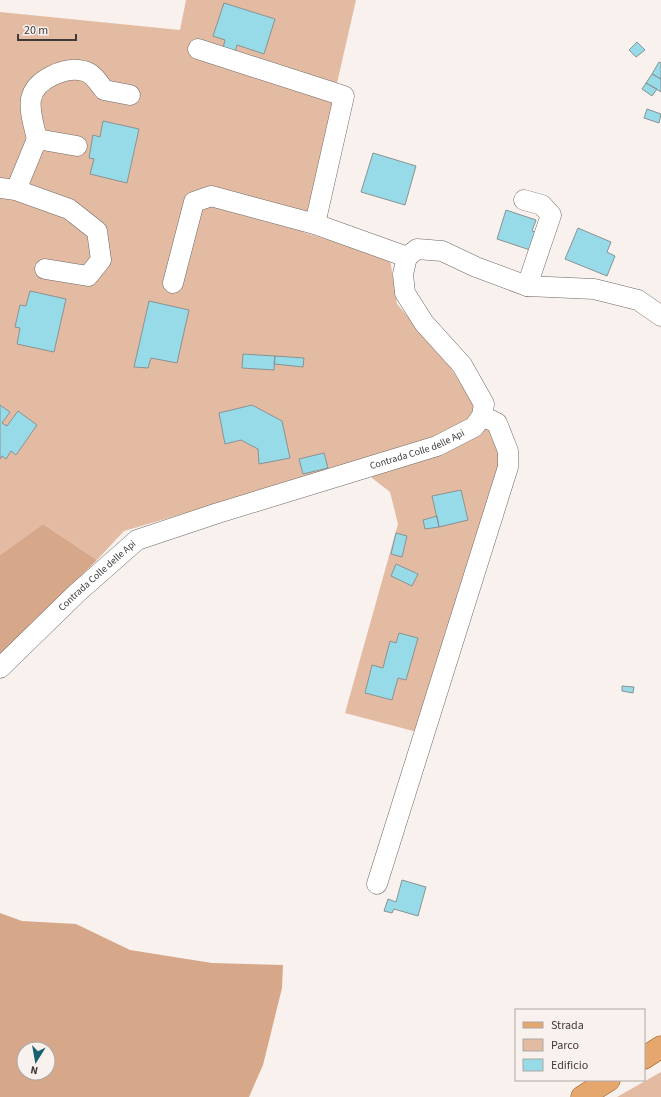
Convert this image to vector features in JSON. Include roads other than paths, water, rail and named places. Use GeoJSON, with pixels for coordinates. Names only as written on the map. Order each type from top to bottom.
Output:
{"type":"FeatureCollection","features":[{"type":"Feature","properties":{"kind":"main road"},"geometry":{"type":"LineString","coordinates":[[645,1057],[661,1047]]}},
{"type":"Feature","properties":{"kind":"main road"},"geometry":{"type":"LineString","coordinates":[[582,1097],[607,1081]]}},
{"type":"Feature","properties":{"kind":"street"},"geometry":{"type":"LineString","coordinates":[[198,49],[344,96],[315,224]]}},
{"type":"Feature","properties":{"kind":"street"},"geometry":{"type":"LineString","coordinates":[[45,269],[88,276],[101,260],[97,231],[69,209],[8,189],[37,139],[31,113],[31,98],[36,88],[44,78],[72,69],[85,71],[95,78],[104,90],[130,95]]}},
{"type":"Feature","properties":{"kind":"street"},"geometry":{"type":"LineString","coordinates":[[37,139],[77,146]]}},
{"type":"Feature","properties":{"kind":"street"},"geometry":{"type":"LineString","coordinates":[[173,283],[194,202],[211,196],[315,224],[407,257]]}},
{"type":"Feature","properties":{"kind":"street"},"geometry":{"type":"LineString","coordinates":[[524,200],[542,205],[551,215],[527,286]]}},
{"type":"Feature","properties":{"kind":"street"},"geometry":{"type":"LineString","coordinates":[[377,884],[508,467],[508,451],[497,423],[482,416],[484,404],[462,365],[424,323],[405,293],[403,274],[407,257],[417,249],[442,251],[476,267],[527,286],[594,289],[638,300],[661,316]]}},
{"type":"Feature","properties":{"kind":"street","name":"Contrada Colle delle Api"},"geometry":{"type":"LineString","coordinates":[[0,668],[77,593],[137,540],[233,508],[437,446],[474,428],[482,416]]}}]}
